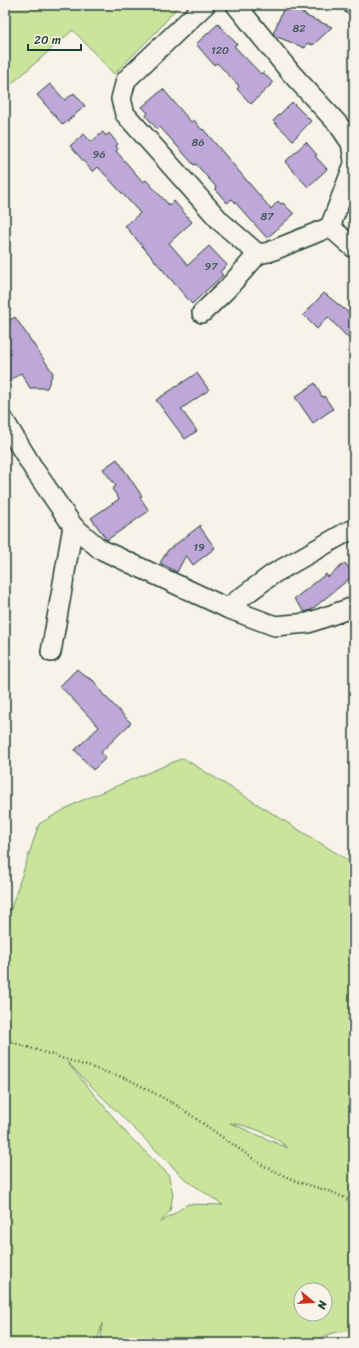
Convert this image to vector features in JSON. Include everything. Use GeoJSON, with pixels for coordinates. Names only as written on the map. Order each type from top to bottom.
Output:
{"type":"FeatureCollection","features":[{"type":"Feature","properties":{"kind":"street"},"geometry":{"type":"LineString","coordinates":[[205,5],[126,80],[121,99],[125,114],[221,222],[258,254]]}},
{"type":"Feature","properties":{"kind":"street"},"geometry":{"type":"LineString","coordinates":[[202,313],[226,290],[258,254],[269,252],[330,227],[354,162],[351,143],[338,124],[290,73],[236,5]]}},
{"type":"Feature","properties":{"kind":"street"},"geometry":{"type":"LineString","coordinates":[[330,227],[354,248]]}},
{"type":"Feature","properties":{"kind":"street"},"geometry":{"type":"LineString","coordinates":[[5,422],[73,526],[100,550],[226,608],[275,626],[308,623],[354,607]]}},
{"type":"Feature","properties":{"kind":"street"},"geometry":{"type":"LineString","coordinates":[[51,652],[73,526]]}},
{"type":"Feature","properties":{"kind":"street"},"geometry":{"type":"LineString","coordinates":[[226,608],[273,574],[354,529]]}},
{"type":"Feature","properties":{"kind":"path"},"geometry":{"type":"LineString","coordinates":[[5,1040],[128,1079],[178,1106],[262,1166],[295,1181],[335,1193],[354,1203]]}},
{"type":"Feature","properties":{"kind":"green space"},"geometry":{"type":"Polygon","coordinates":[[[5,5],[179,5],[158,30],[114,74],[73,30],[5,88],[5,5]]]}},
{"type":"Feature","properties":{"kind":"green space"},"geometry":{"type":"Polygon","coordinates":[[[183,758],[354,864],[354,1332],[343,1331],[332,1333],[312,1343],[101,1343],[102,1323],[97,1343],[5,1343],[5,908],[10,911],[39,824],[76,803],[183,758]],[[67,1062],[129,1136],[168,1174],[173,1194],[170,1211],[160,1223],[188,1204],[223,1205],[186,1180],[67,1062]],[[230,1123],[288,1148],[261,1131],[230,1123]]]}},
{"type":"Feature","properties":{"kind":"building"},"geometry":{"type":"Polygon","coordinates":[[[285,5],[332,27],[313,45],[307,43],[305,48],[275,36],[273,34],[285,5]]]}},
{"type":"Feature","properties":{"kind":"building"},"geometry":{"type":"Polygon","coordinates":[[[218,24],[237,44],[234,46],[261,74],[263,72],[273,83],[251,104],[237,89],[239,86],[217,63],[214,65],[196,44],[218,24]]]}},
{"type":"Feature","properties":{"kind":"building"},"geometry":{"type":"Polygon","coordinates":[[[50,84],[65,100],[74,93],[85,106],[63,125],[37,95],[50,84]]]}},
{"type":"Feature","properties":{"kind":"building"},"geometry":{"type":"Polygon","coordinates":[[[163,89],[191,122],[194,120],[202,130],[203,129],[271,209],[278,201],[281,204],[283,203],[294,214],[267,238],[232,199],[227,203],[215,189],[216,187],[196,164],[194,165],[160,127],[157,129],[146,116],[148,113],[142,107],[163,89]]]}},
{"type":"Feature","properties":{"kind":"building"},"geometry":{"type":"Polygon","coordinates":[[[292,102],[311,121],[293,140],[273,121],[292,102]]]}},
{"type":"Feature","properties":{"kind":"building"},"geometry":{"type":"Polygon","coordinates":[[[103,132],[106,136],[109,133],[118,144],[116,146],[118,149],[116,151],[143,182],[146,180],[169,205],[174,201],[192,222],[169,243],[188,265],[209,246],[227,265],[220,272],[223,275],[192,304],[125,226],[140,213],[98,167],[93,172],[70,146],[84,134],[91,142],[103,132]]]}},
{"type":"Feature","properties":{"kind":"building"},"geometry":{"type":"Polygon","coordinates":[[[306,142],[317,155],[315,156],[327,169],[308,187],[285,162],[306,142]]]}},
{"type":"Feature","properties":{"kind":"building"},"geometry":{"type":"Polygon","coordinates":[[[324,293],[354,317],[354,344],[328,317],[317,329],[303,315],[324,293]]]}},
{"type":"Feature","properties":{"kind":"building"},"geometry":{"type":"Polygon","coordinates":[[[15,317],[53,373],[47,388],[30,388],[21,373],[5,384],[5,323],[15,317]]]}},
{"type":"Feature","properties":{"kind":"building"},"geometry":{"type":"Polygon","coordinates":[[[197,373],[209,390],[181,409],[197,431],[185,439],[156,400],[197,373]]]}},
{"type":"Feature","properties":{"kind":"building"},"geometry":{"type":"Polygon","coordinates":[[[315,383],[322,397],[324,396],[333,409],[313,423],[295,397],[315,383]]]}},
{"type":"Feature","properties":{"kind":"building"},"geometry":{"type":"Polygon","coordinates":[[[117,459],[142,496],[140,497],[149,511],[107,540],[91,518],[119,499],[112,489],[116,486],[103,469],[117,459]]]}},
{"type":"Feature","properties":{"kind":"building"},"geometry":{"type":"Polygon","coordinates":[[[201,525],[200,527],[215,548],[193,565],[186,555],[177,572],[160,563],[168,550],[201,525]]]}},
{"type":"Feature","properties":{"kind":"building"},"geometry":{"type":"Polygon","coordinates":[[[345,563],[354,575],[311,610],[305,612],[294,599],[326,574],[328,577],[345,563]]]}},
{"type":"Feature","properties":{"kind":"building"},"geometry":{"type":"Polygon","coordinates":[[[77,669],[94,681],[102,693],[131,723],[101,752],[106,758],[93,770],[75,750],[99,727],[60,686],[77,669]]]}}]}
